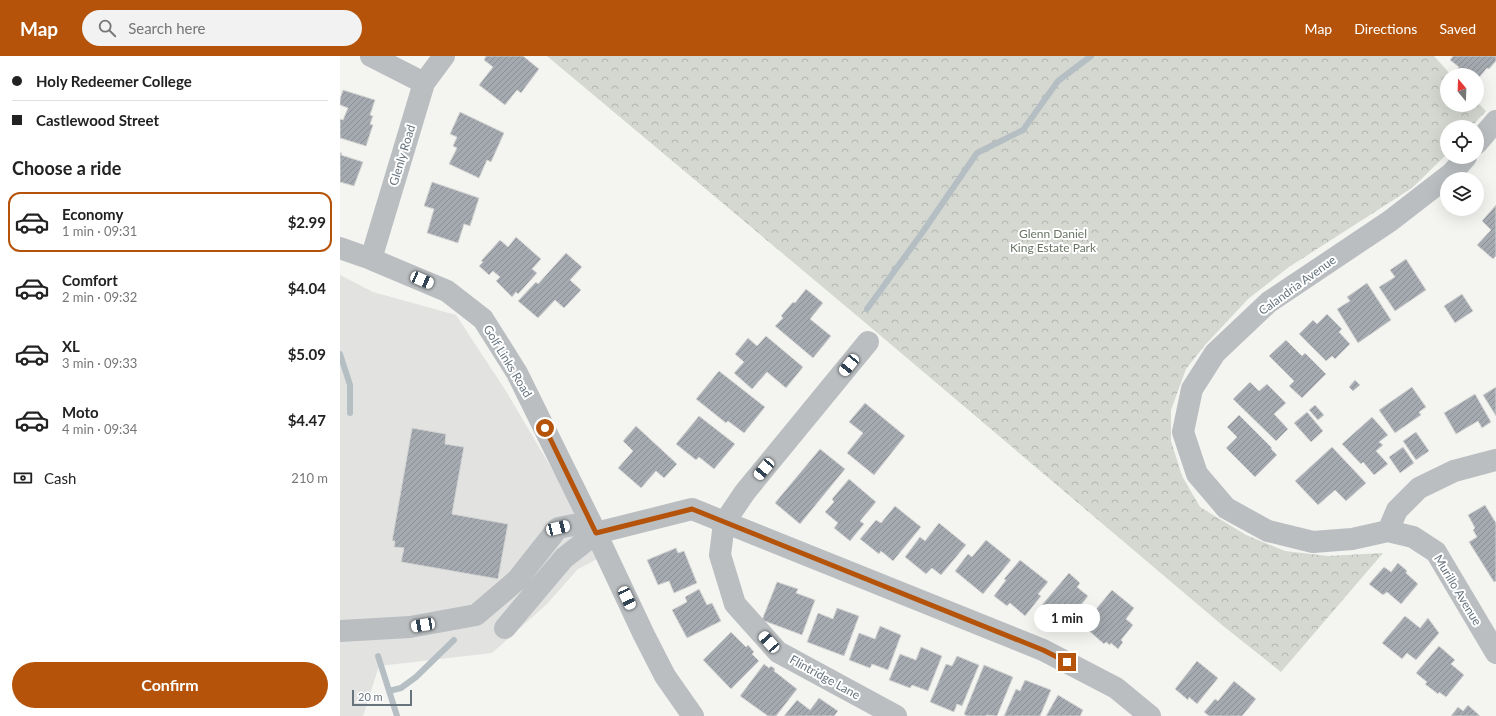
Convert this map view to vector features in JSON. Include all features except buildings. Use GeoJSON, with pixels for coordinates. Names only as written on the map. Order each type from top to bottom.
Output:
{"type":"FeatureCollection","features":[{"type":"Feature","properties":{"kind":"street"},"geometry":{"type":"LineString","coordinates":[[371,56],[424,83]]}},
{"type":"Feature","properties":{"kind":"street","name":"Glenly Road"},"geometry":{"type":"LineString","coordinates":[[371,259],[424,83],[444,56]]}},
{"type":"Feature","properties":{"kind":"street"},"geometry":{"type":"LineString","coordinates":[[1484,136],[1496,121]]}},
{"type":"Feature","properties":{"kind":"street","name":"Calandria Avenue"},"geometry":{"type":"LineString","coordinates":[[1388,531],[1352,540],[1313,542],[1268,531],[1226,508],[1197,474],[1183,432],[1192,389],[1215,353],[1269,302],[1390,220],[1452,173],[1460,164]]}},
{"type":"Feature","properties":{"kind":"street","name":"Golf Links Road"},"geometry":{"type":"LineString","coordinates":[[340,248],[371,259],[447,291],[483,320],[517,373],[665,676],[693,716]]}},
{"type":"Feature","properties":{"kind":"street"},"geometry":{"type":"LineString","coordinates":[[724,522],[745,492],[868,342]]}},
{"type":"Feature","properties":{"kind":"street"},"geometry":{"type":"LineString","coordinates":[[1388,531],[1397,510],[1419,488],[1454,471],[1496,460]]}},
{"type":"Feature","properties":{"kind":"street"},"geometry":{"type":"LineString","coordinates":[[505,628],[564,558],[596,533],[692,509],[1043,650],[1116,688],[1150,716]]}},
{"type":"Feature","properties":{"kind":"street","name":"Flintridge Lane"},"geometry":{"type":"LineString","coordinates":[[724,522],[720,556],[735,604],[778,652],[896,716]]}},
{"type":"Feature","properties":{"kind":"street"},"geometry":{"type":"LineString","coordinates":[[340,631],[410,627],[476,615],[517,580],[558,528],[573,525],[596,533]]}},
{"type":"Feature","properties":{"kind":"street","name":"Murillo Avenue"},"geometry":{"type":"LineString","coordinates":[[1388,531],[1413,537],[1436,552],[1496,653]]}},
{"type":"Feature","properties":{"kind":"shaded area"},"geometry":{"type":"Polygon","coordinates":[[[340,275],[373,292],[456,315],[506,391],[603,556],[578,569],[547,604],[492,653],[379,666],[363,716],[340,716],[340,275]]]}},
{"type":"Feature","properties":{"kind":"green space","name":"Glenn Daniel King Estate Park"},"geometry":{"type":"Polygon","coordinates":[[[547,56],[1434,56],[1445,68],[1440,68],[1440,112],[1484,112],[1484,109],[1486,111],[1478,120],[1440,120],[1440,161],[1412,188],[1289,267],[1248,299],[1205,345],[1186,369],[1171,410],[1171,441],[1182,476],[1200,507],[1246,535],[1285,551],[1328,556],[1383,553],[1281,672],[1222,625],[868,325],[547,56]]]}},
{"type":"Feature","properties":{"kind":"waterway"},"geometry":{"type":"LineString","coordinates":[[867,309],[977,153],[1023,130],[1058,81],[1091,56]]}},
{"type":"Feature","properties":{"kind":"waterway"},"geometry":{"type":"LineString","coordinates":[[340,354],[350,385],[350,413]]}},
{"type":"Feature","properties":{"kind":"waterway"},"geometry":{"type":"LineString","coordinates":[[389,691],[401,688],[416,677],[454,640]]}},
{"type":"Feature","properties":{"kind":"waterway"},"geometry":{"type":"LineString","coordinates":[[378,656],[397,716]]}},
{"type":"Feature","properties":{"kind":"route"},"geometry":{"type":"LineString","coordinates":[[545,428],[596,533],[692,509],[1043,650],[1067,662]]}}]}
